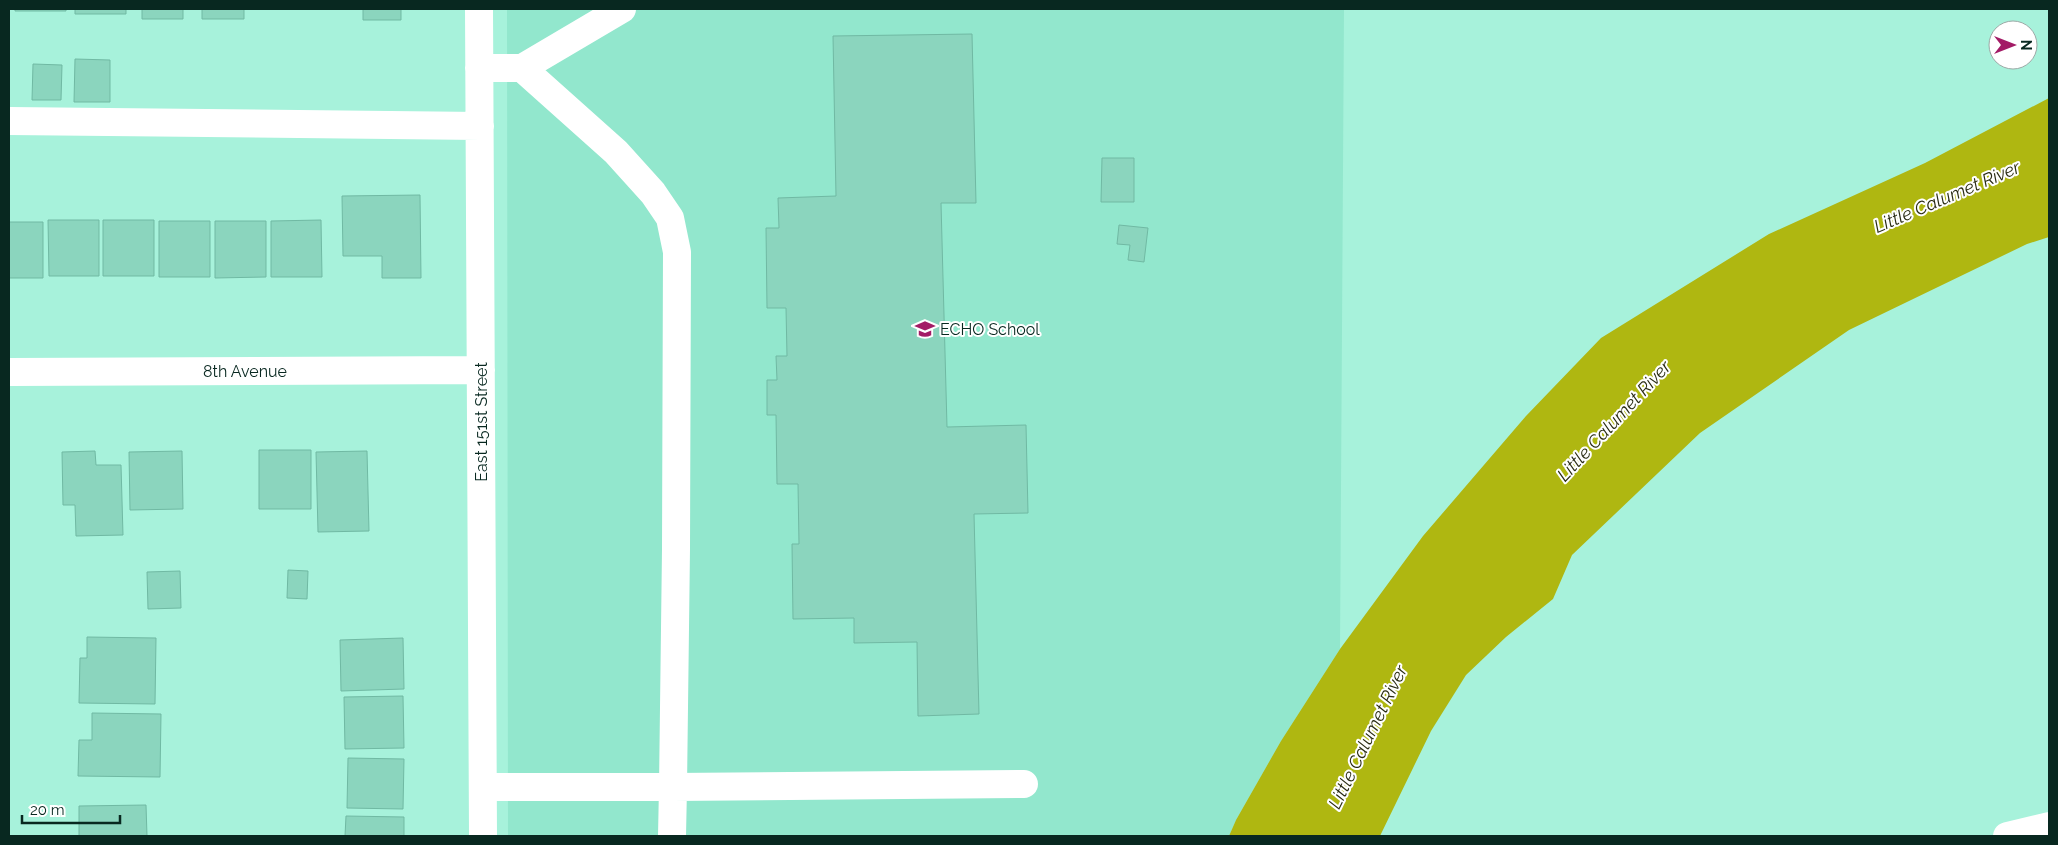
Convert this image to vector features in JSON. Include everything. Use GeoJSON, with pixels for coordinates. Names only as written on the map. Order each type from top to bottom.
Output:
{"type":"FeatureCollection","features":[{"type":"Feature","properties":{"kind":"street","name":"East 151st Street"},"geometry":{"type":"LineString","coordinates":[[479,9],[483,836]]}},
{"type":"Feature","properties":{"kind":"street"},"geometry":{"type":"LineString","coordinates":[[479,68],[522,68],[622,9]]}},
{"type":"Feature","properties":{"kind":"street"},"geometry":{"type":"LineString","coordinates":[[522,68],[616,152],[654,193],[670,218],[677,252],[676,549],[672,836]]}},
{"type":"Feature","properties":{"kind":"street"},"geometry":{"type":"LineString","coordinates":[[9,121],[480,126]]}},
{"type":"Feature","properties":{"kind":"street","name":"8th Avenue"},"geometry":{"type":"LineString","coordinates":[[9,372],[481,370]]}},
{"type":"Feature","properties":{"kind":"street"},"geometry":{"type":"LineString","coordinates":[[483,786],[1024,784]]}},
{"type":"Feature","properties":{"kind":"street"},"geometry":{"type":"LineString","coordinates":[[2007,836],[2049,826]]}},
{"type":"Feature","properties":{"kind":"shaded area","name":"ECHO School"},"geometry":{"type":"Polygon","coordinates":[[[507,9],[1344,9],[1340,649],[1281,741],[1236,820],[1229,836],[508,836],[507,9]]]}},
{"type":"Feature","properties":{"kind":"water","name":"Little Calumet River"},"geometry":{"type":"Polygon","coordinates":[[[2049,98],[2049,237],[2027,244],[1849,330],[1700,433],[1572,555],[1553,599],[1506,637],[1466,675],[1431,731],[1380,836],[1229,836],[1236,820],[1281,741],[1340,649],[1423,536],[1526,416],[1601,338],[1769,234],[1925,163],[2049,98]]]}},
{"type":"Feature","properties":{"kind":"building"},"geometry":{"type":"Polygon","coordinates":[[[15,9],[66,9],[66,11],[15,11],[15,9]]]}},
{"type":"Feature","properties":{"kind":"building"},"geometry":{"type":"Polygon","coordinates":[[[75,9],[126,9],[126,14],[75,14],[75,9]]]}},
{"type":"Feature","properties":{"kind":"building"},"geometry":{"type":"Polygon","coordinates":[[[142,9],[183,9],[183,19],[142,19],[142,9]]]}},
{"type":"Feature","properties":{"kind":"building"},"geometry":{"type":"Polygon","coordinates":[[[202,9],[244,9],[244,19],[202,19],[202,9]]]}},
{"type":"Feature","properties":{"kind":"building"},"geometry":{"type":"Polygon","coordinates":[[[363,9],[401,9],[401,20],[363,20],[363,9]]]}},
{"type":"Feature","properties":{"kind":"building"},"geometry":{"type":"Polygon","coordinates":[[[972,34],[976,203],[941,203],[947,427],[1026,425],[1028,513],[974,514],[979,714],[918,716],[917,642],[854,643],[854,618],[793,619],[792,544],[799,544],[798,484],[777,484],[776,415],[767,415],[767,380],[777,380],[776,356],[787,356],[786,308],[767,308],[766,228],[779,228],[778,198],[836,196],[833,36],[972,34]]]}},
{"type":"Feature","properties":{"kind":"building"},"geometry":{"type":"Polygon","coordinates":[[[75,59],[110,60],[110,102],[74,102],[75,59]]]}},
{"type":"Feature","properties":{"kind":"building"},"geometry":{"type":"Polygon","coordinates":[[[33,64],[62,65],[61,100],[32,100],[33,64]]]}},
{"type":"Feature","properties":{"kind":"building"},"geometry":{"type":"Polygon","coordinates":[[[1102,158],[1134,158],[1134,202],[1101,202],[1102,158]]]}},
{"type":"Feature","properties":{"kind":"building"},"geometry":{"type":"Polygon","coordinates":[[[420,195],[421,278],[382,278],[382,256],[343,256],[342,196],[420,195]]]}},
{"type":"Feature","properties":{"kind":"building"},"geometry":{"type":"Polygon","coordinates":[[[48,220],[99,220],[99,276],[49,276],[48,220]]]}},
{"type":"Feature","properties":{"kind":"building"},"geometry":{"type":"Polygon","coordinates":[[[103,220],[154,220],[154,276],[103,276],[103,220]]]}},
{"type":"Feature","properties":{"kind":"building"},"geometry":{"type":"Polygon","coordinates":[[[321,220],[322,277],[271,277],[271,221],[321,220]]]}},
{"type":"Feature","properties":{"kind":"building"},"geometry":{"type":"Polygon","coordinates":[[[159,221],[210,221],[210,277],[159,277],[159,221]]]}},
{"type":"Feature","properties":{"kind":"building"},"geometry":{"type":"Polygon","coordinates":[[[215,221],[266,221],[266,277],[215,278],[215,221]]]}},
{"type":"Feature","properties":{"kind":"building"},"geometry":{"type":"Polygon","coordinates":[[[9,222],[43,222],[43,278],[9,278],[9,222]]]}},
{"type":"Feature","properties":{"kind":"building"},"geometry":{"type":"Polygon","coordinates":[[[1119,225],[1148,228],[1144,262],[1128,260],[1130,245],[1117,244],[1119,225]]]}},
{"type":"Feature","properties":{"kind":"building"},"geometry":{"type":"Polygon","coordinates":[[[259,450],[311,450],[311,509],[259,509],[259,450]]]}},
{"type":"Feature","properties":{"kind":"building"},"geometry":{"type":"Polygon","coordinates":[[[95,451],[96,465],[121,465],[123,535],[76,536],[75,505],[63,505],[62,452],[95,451]]]}},
{"type":"Feature","properties":{"kind":"building"},"geometry":{"type":"Polygon","coordinates":[[[182,451],[183,509],[130,510],[129,452],[182,451]]]}},
{"type":"Feature","properties":{"kind":"building"},"geometry":{"type":"Polygon","coordinates":[[[367,451],[369,531],[318,532],[316,452],[367,451]]]}},
{"type":"Feature","properties":{"kind":"building"},"geometry":{"type":"Polygon","coordinates":[[[288,570],[308,571],[307,599],[287,598],[288,570]]]}},
{"type":"Feature","properties":{"kind":"building"},"geometry":{"type":"Polygon","coordinates":[[[180,571],[181,608],[148,609],[147,572],[180,571]]]}},
{"type":"Feature","properties":{"kind":"building"},"geometry":{"type":"Polygon","coordinates":[[[87,637],[156,638],[155,704],[79,703],[80,658],[87,658],[87,637]]]}},
{"type":"Feature","properties":{"kind":"building"},"geometry":{"type":"Polygon","coordinates":[[[403,638],[404,689],[341,691],[340,640],[403,638]]]}},
{"type":"Feature","properties":{"kind":"building"},"geometry":{"type":"Polygon","coordinates":[[[403,696],[404,748],[345,749],[344,697],[403,696]]]}},
{"type":"Feature","properties":{"kind":"building"},"geometry":{"type":"Polygon","coordinates":[[[92,713],[161,714],[160,777],[78,776],[79,740],[92,740],[92,713]]]}},
{"type":"Feature","properties":{"kind":"building"},"geometry":{"type":"Polygon","coordinates":[[[348,758],[404,759],[403,809],[347,808],[348,758]]]}},
{"type":"Feature","properties":{"kind":"building"},"geometry":{"type":"Polygon","coordinates":[[[146,805],[147,836],[79,836],[79,806],[146,805]]]}},
{"type":"Feature","properties":{"kind":"building"},"geometry":{"type":"Polygon","coordinates":[[[346,816],[404,817],[404,836],[345,836],[346,816]]]}},
{"type":"Feature","properties":{"kind":"place","name":"ECHO School"},"geometry":{"type":"Point","coordinates":[925,329]}}]}
